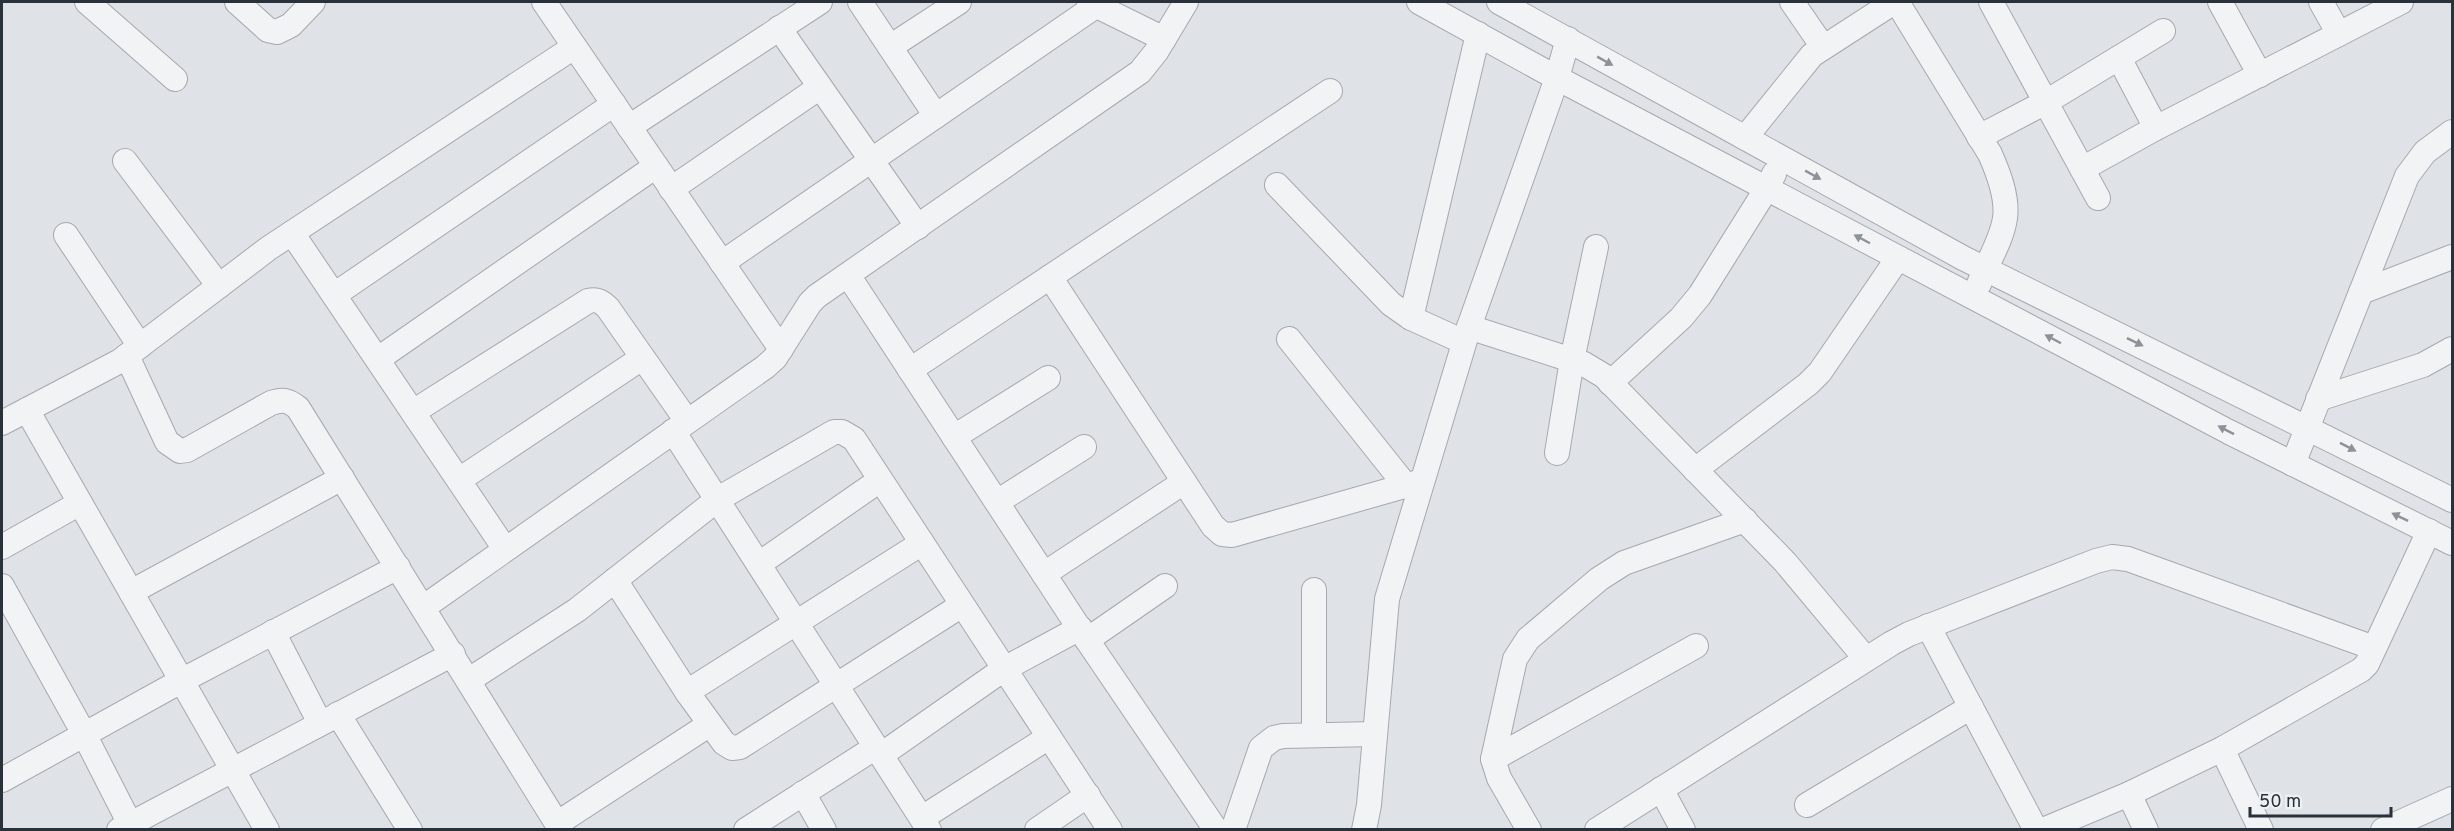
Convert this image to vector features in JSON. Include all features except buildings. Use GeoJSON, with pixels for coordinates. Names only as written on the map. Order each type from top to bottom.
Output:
{"type":"FeatureCollection","features":[{"type":"Feature","properties":{"kind":"street"},"geometry":{"type":"LineString","coordinates":[[87,2],[176,79]]}},
{"type":"Feature","properties":{"kind":"street"},"geometry":{"type":"LineString","coordinates":[[237,2],[268,30],[277,32],[291,25],[313,2]]}},
{"type":"Feature","properties":{"kind":"street"},"geometry":{"type":"LineString","coordinates":[[544,2],[781,349]]}},
{"type":"Feature","properties":{"kind":"street"},"geometry":{"type":"LineString","coordinates":[[629,127],[820,2]]}},
{"type":"Feature","properties":{"kind":"street"},"geometry":{"type":"LineString","coordinates":[[860,2],[936,116]]}},
{"type":"Feature","properties":{"kind":"street"},"geometry":{"type":"LineString","coordinates":[[890,46],[959,2]]}},
{"type":"Feature","properties":{"kind":"street"},"geometry":{"type":"LineString","coordinates":[[424,606],[765,367],[781,349],[810,303],[1140,72],[1149,62],[1186,2]]}},
{"type":"Feature","properties":{"kind":"street"},"geometry":{"type":"LineString","coordinates":[[1419,2],[1557,78],[1974,298],[2293,464],[2452,543]]}},
{"type":"Feature","properties":{"kind":"street"},"geometry":{"type":"LineString","coordinates":[[1499,2],[1985,269],[2452,500]]}},
{"type":"Feature","properties":{"kind":"street"},"geometry":{"type":"LineString","coordinates":[[1792,2],[1823,47]]}},
{"type":"Feature","properties":{"kind":"street"},"geometry":{"type":"LineString","coordinates":[[1745,138],[1812,55],[1896,2],[1997,170],[2006,204],[2002,229],[1974,298]]}},
{"type":"Feature","properties":{"kind":"street"},"geometry":{"type":"LineString","coordinates":[[1991,2],[2098,198]]}},
{"type":"Feature","properties":{"kind":"street"},"geometry":{"type":"LineString","coordinates":[[2220,2],[2259,75]]}},
{"type":"Feature","properties":{"kind":"street"},"geometry":{"type":"LineString","coordinates":[[2321,2],[2339,34]]}},
{"type":"Feature","properties":{"kind":"street"},"geometry":{"type":"LineString","coordinates":[[2082,169],[2156,128],[2402,2]]}},
{"type":"Feature","properties":{"kind":"street"},"geometry":{"type":"LineString","coordinates":[[722,263],[936,116],[1093,3],[1164,39]]}},
{"type":"Feature","properties":{"kind":"street"},"geometry":{"type":"LineString","coordinates":[[779,28],[918,226]]}},
{"type":"Feature","properties":{"kind":"street"},"geometry":{"type":"LineString","coordinates":[[1979,137],[2046,102],[2163,31]]}},
{"type":"Feature","properties":{"kind":"street"},"geometry":{"type":"LineString","coordinates":[[1411,318],[1478,34]]}},
{"type":"Feature","properties":{"kind":"street"},"geometry":{"type":"LineString","coordinates":[[1364,830],[1369,805],[1387,599],[1414,483],[1557,78],[1568,39]]}},
{"type":"Feature","properties":{"kind":"street"},"geometry":{"type":"LineString","coordinates":[[2,423],[107,369],[292,233],[574,47]]}},
{"type":"Feature","properties":{"kind":"street"},"geometry":{"type":"LineString","coordinates":[[2119,58],[2156,128]]}},
{"type":"Feature","properties":{"kind":"street"},"geometry":{"type":"LineString","coordinates":[[671,189],[820,87]]}},
{"type":"Feature","properties":{"kind":"street"},"geometry":{"type":"LineString","coordinates":[[910,370],[1330,91]]}},
{"type":"Feature","properties":{"kind":"street"},"geometry":{"type":"LineString","coordinates":[[334,295],[614,104]]}},
{"type":"Feature","properties":{"kind":"street"},"geometry":{"type":"LineString","coordinates":[[2293,464],[2407,176],[2425,152],[2452,132]]}},
{"type":"Feature","properties":{"kind":"street"},"geometry":{"type":"LineString","coordinates":[[1610,383],[1681,318],[1700,296],[1767,188],[1781,158]]}},
{"type":"Feature","properties":{"kind":"street"},"geometry":{"type":"LineString","coordinates":[[125,161],[219,286]]}},
{"type":"Feature","properties":{"kind":"street"},"geometry":{"type":"LineString","coordinates":[[378,359],[656,166]]}},
{"type":"Feature","properties":{"kind":"street"},"geometry":{"type":"LineString","coordinates":[[1277,185],[1391,304],[1411,318],[1467,335],[1572,360],[1595,369],[1785,562],[1866,659]]}},
{"type":"Feature","properties":{"kind":"street"},"geometry":{"type":"LineString","coordinates":[[292,233],[506,549]]}},
{"type":"Feature","properties":{"kind":"street"},"geometry":{"type":"LineString","coordinates":[[66,235],[133,351],[167,442],[173,448],[180,451],[187,450],[271,403],[281,400],[290,401],[298,408],[560,826],[710,724]]}},
{"type":"Feature","properties":{"kind":"street"},"geometry":{"type":"LineString","coordinates":[[1557,453],[1572,360],[1596,247]]}},
{"type":"Feature","properties":{"kind":"street"},"geometry":{"type":"LineString","coordinates":[[2361,292],[2452,257]]}},
{"type":"Feature","properties":{"kind":"street"},"geometry":{"type":"LineString","coordinates":[[1695,470],[1808,384],[1820,372],[1899,258]]}},
{"type":"Feature","properties":{"kind":"street"},"geometry":{"type":"LineString","coordinates":[[848,275],[1083,634],[1216,830]]}},
{"type":"Feature","properties":{"kind":"street"},"geometry":{"type":"LineString","coordinates":[[1050,277],[1184,482],[1222,534],[1232,535],[1414,483]]}},
{"type":"Feature","properties":{"kind":"street"},"geometry":{"type":"LineString","coordinates":[[413,412],[588,301],[595,300],[603,303],[642,358],[718,499],[925,824],[1049,737]]}},
{"type":"Feature","properties":{"kind":"street"},"geometry":{"type":"LineString","coordinates":[[1289,339],[1414,483]]}},
{"type":"Feature","properties":{"kind":"street"},"geometry":{"type":"LineString","coordinates":[[2318,399],[2423,365],[2452,350]]}},
{"type":"Feature","properties":{"kind":"street"},"geometry":{"type":"LineString","coordinates":[[459,480],[642,358]]}},
{"type":"Feature","properties":{"kind":"street"},"geometry":{"type":"LineString","coordinates":[[954,437],[1048,378]]}},
{"type":"Feature","properties":{"kind":"street"},"geometry":{"type":"LineString","coordinates":[[27,410],[267,830]]}},
{"type":"Feature","properties":{"kind":"street"},"geometry":{"type":"LineString","coordinates":[[469,680],[578,610],[718,499],[834,432],[842,432],[854,440],[1110,830]]}},
{"type":"Feature","properties":{"kind":"street"},"geometry":{"type":"LineString","coordinates":[[997,502],[1084,447]]}},
{"type":"Feature","properties":{"kind":"street"},"geometry":{"type":"LineString","coordinates":[[130,592],[342,478]]}},
{"type":"Feature","properties":{"kind":"street"},"geometry":{"type":"LineString","coordinates":[[759,564],[880,480]]}},
{"type":"Feature","properties":{"kind":"street"},"geometry":{"type":"LineString","coordinates":[[1044,574],[1184,482]]}},
{"type":"Feature","properties":{"kind":"street"},"geometry":{"type":"LineString","coordinates":[[2,547],[80,503]]}},
{"type":"Feature","properties":{"kind":"street"},"geometry":{"type":"LineString","coordinates":[[1529,830],[1499,778],[1493,759],[1515,659],[1528,639],[1599,579],[1624,563],[1745,520]]}},
{"type":"Feature","properties":{"kind":"street"},"geometry":{"type":"LineString","coordinates":[[2043,830],[2129,794],[2222,749],[2354,675],[2367,664],[2429,531]]}},
{"type":"Feature","properties":{"kind":"street"},"geometry":{"type":"LineString","coordinates":[[687,692],[922,543]]}},
{"type":"Feature","properties":{"kind":"street"},"geometry":{"type":"LineString","coordinates":[[1597,830],[1908,634],[2096,561],[2112,558],[2128,559],[2374,648]]}},
{"type":"Feature","properties":{"kind":"street"},"geometry":{"type":"LineString","coordinates":[[2,780],[181,681],[398,567]]}},
{"type":"Feature","properties":{"kind":"street"},"geometry":{"type":"LineString","coordinates":[[615,580],[687,692],[724,743],[732,748],[740,747],[962,605]]}},
{"type":"Feature","properties":{"kind":"street"},"geometry":{"type":"LineString","coordinates":[[2,586],[84,734],[124,827],[453,654]]}},
{"type":"Feature","properties":{"kind":"street"},"geometry":{"type":"LineString","coordinates":[[746,830],[803,793],[879,751],[1004,669],[1083,634],[1165,586]]}},
{"type":"Feature","properties":{"kind":"street"},"geometry":{"type":"LineString","coordinates":[[1314,590],[1314,735]]}},
{"type":"Feature","properties":{"kind":"street"},"geometry":{"type":"LineString","coordinates":[[1928,626],[2036,830]]}},
{"type":"Feature","properties":{"kind":"street"},"geometry":{"type":"LineString","coordinates":[[273,632],[329,719],[410,830]]}},
{"type":"Feature","properties":{"kind":"street"},"geometry":{"type":"LineString","coordinates":[[1493,759],[1696,646]]}},
{"type":"Feature","properties":{"kind":"street"},"geometry":{"type":"LineString","coordinates":[[1807,805],[1971,707]]}},
{"type":"Feature","properties":{"kind":"street"},"geometry":{"type":"LineString","coordinates":[[1233,830],[1261,748],[1274,738],[1376,734]]}},
{"type":"Feature","properties":{"kind":"street"},"geometry":{"type":"LineString","coordinates":[[2222,749],[2261,830]]}},
{"type":"Feature","properties":{"kind":"street"},"geometry":{"type":"LineString","coordinates":[[1661,789],[1683,830]]}},
{"type":"Feature","properties":{"kind":"street"},"geometry":{"type":"LineString","coordinates":[[803,793],[824,830]]}},
{"type":"Feature","properties":{"kind":"street"},"geometry":{"type":"LineString","coordinates":[[2129,794],[2146,830]]}},
{"type":"Feature","properties":{"kind":"street"},"geometry":{"type":"LineString","coordinates":[[1037,830],[1088,795]]}},
{"type":"Feature","properties":{"kind":"street"},"geometry":{"type":"LineString","coordinates":[[2383,830],[2452,799]]}}]}
